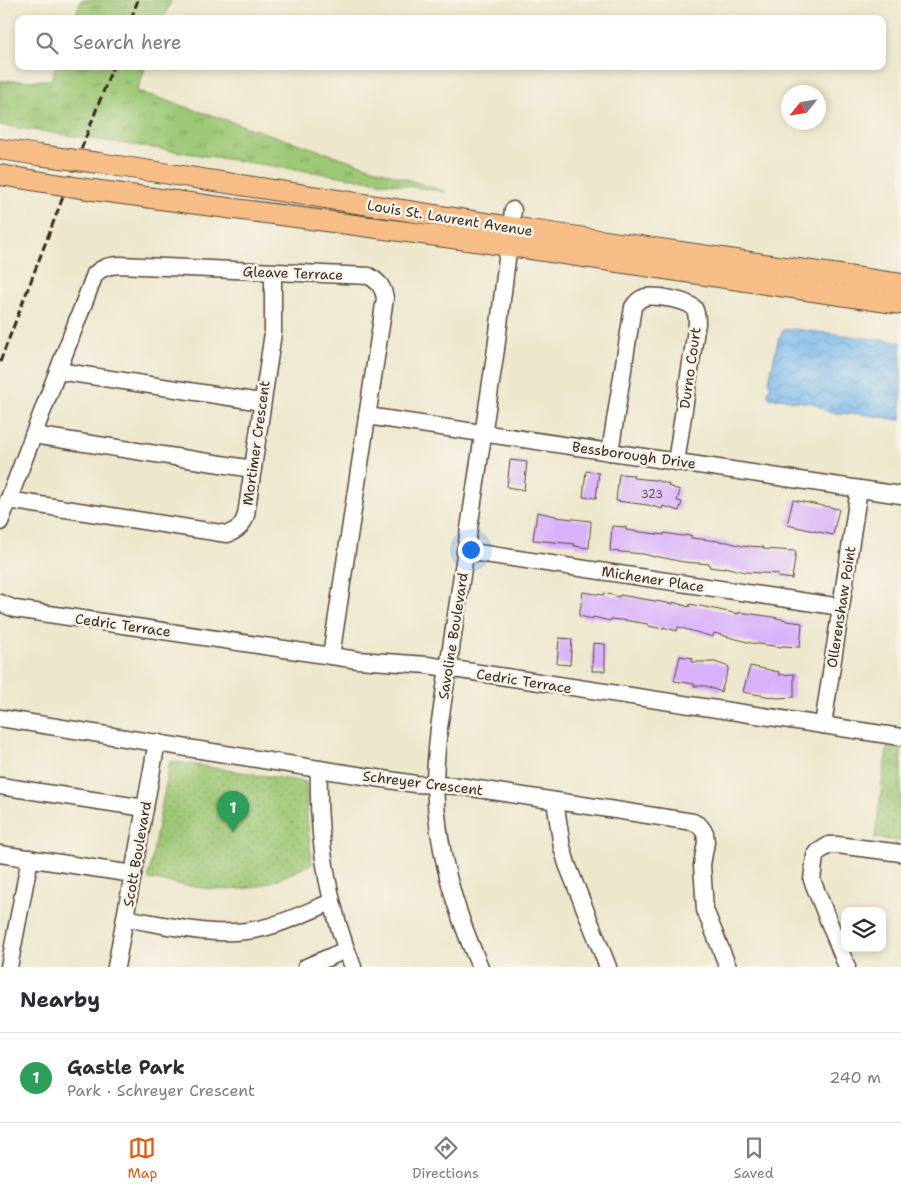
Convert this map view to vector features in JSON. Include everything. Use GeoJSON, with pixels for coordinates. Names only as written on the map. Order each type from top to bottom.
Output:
{"type":"FeatureCollection","features":[{"type":"Feature","properties":{"kind":"main road","name":"Louis St. Laurent Avenue"},"geometry":{"type":"LineString","coordinates":[[0,149],[510,228],[901,284]]}},
{"type":"Feature","properties":{"kind":"main road","name":"Louis St. Laurent Avenue"},"geometry":{"type":"LineString","coordinates":[[0,175],[93,190],[510,228],[901,304]]}},
{"type":"Feature","properties":{"kind":"street","name":"Savoline Boulevard"},"geometry":{"type":"LineString","coordinates":[[480,967],[459,916],[448,882],[441,842],[435,785],[439,728],[496,349],[510,228]]}},
{"type":"Feature","properties":{"kind":"street","name":"Gleave Terrace"},"geometry":{"type":"LineString","coordinates":[[0,522],[95,274],[101,268],[119,265],[369,276],[384,288],[385,298],[331,656]]}},
{"type":"Feature","properties":{"kind":"street","name":"Mortimer Crescent"},"geometry":{"type":"LineString","coordinates":[[8,500],[227,534],[237,530],[243,523],[253,469],[272,333],[273,273]]}},
{"type":"Feature","properties":{"kind":"street","name":"Durno Court"},"geometry":{"type":"LineString","coordinates":[[610,452],[630,313],[638,300],[651,296],[687,303],[697,315],[676,462]]}},
{"type":"Feature","properties":{"kind":"street"},"geometry":{"type":"LineString","coordinates":[[58,372],[262,402]]}},
{"type":"Feature","properties":{"kind":"street","name":"Bessborough Drive"},"geometry":{"type":"LineString","coordinates":[[367,416],[901,495]]}},
{"type":"Feature","properties":{"kind":"street"},"geometry":{"type":"LineString","coordinates":[[33,435],[253,469]]}},
{"type":"Feature","properties":{"kind":"street","name":"Ollerenshaw Point"},"geometry":{"type":"LineString","coordinates":[[823,725],[859,489]]}},
{"type":"Feature","properties":{"kind":"street","name":"Michener Place"},"geometry":{"type":"LineString","coordinates":[[465,551],[841,607]]}},
{"type":"Feature","properties":{"kind":"street","name":"Cedric Terrace"},"geometry":{"type":"LineString","coordinates":[[0,603],[15,609],[331,656],[427,665],[901,737]]}},
{"type":"Feature","properties":{"kind":"street","name":"Schreyer Crescent"},"geometry":{"type":"LineString","coordinates":[[0,718],[415,784],[459,786],[686,820],[700,826],[705,833],[706,842],[702,865],[705,910],[728,967]]}},
{"type":"Feature","properties":{"kind":"street","name":"Scott Boulevard"},"geometry":{"type":"LineString","coordinates":[[116,967],[157,742]]}},
{"type":"Feature","properties":{"kind":"street"},"geometry":{"type":"LineString","coordinates":[[319,769],[319,815],[322,844],[332,902],[353,967]]}},
{"type":"Feature","properties":{"kind":"street"},"geometry":{"type":"LineString","coordinates":[[0,786],[145,808]]}},
{"type":"Feature","properties":{"kind":"street"},"geometry":{"type":"LineString","coordinates":[[555,800],[559,832],[567,864],[608,967]]}},
{"type":"Feature","properties":{"kind":"street"},"geometry":{"type":"LineString","coordinates":[[847,967],[812,880],[815,856],[829,845],[901,854]]}},
{"type":"Feature","properties":{"kind":"street"},"geometry":{"type":"LineString","coordinates":[[0,854],[133,874]]}},
{"type":"Feature","properties":{"kind":"street"},"geometry":{"type":"LineString","coordinates":[[6,962],[30,858]]}},
{"type":"Feature","properties":{"kind":"street"},"geometry":{"type":"LineString","coordinates":[[125,918],[204,932],[223,933],[268,927],[332,902]]}},
{"type":"Feature","properties":{"kind":"street"},"geometry":{"type":"LineString","coordinates":[[306,967],[346,950]]}},
{"type":"Feature","properties":{"kind":"green space"},"geometry":{"type":"Polygon","coordinates":[[[81,0],[171,0],[165,15],[75,15],[81,0]]]}},
{"type":"Feature","properties":{"kind":"green space"},"geometry":{"type":"Polygon","coordinates":[[[55,70],[145,70],[137,91],[446,192],[0,125],[0,81],[51,80],[55,70]]]}},
{"type":"Feature","properties":{"kind":"green space"},"geometry":{"type":"Polygon","coordinates":[[[887,747],[901,749],[901,841],[875,838],[887,747]]]}},
{"type":"Feature","properties":{"kind":"green space"},"geometry":{"type":"Polygon","coordinates":[[[170,761],[306,782],[307,819],[312,864],[259,886],[245,889],[204,888],[148,879],[170,761]]]}},
{"type":"Feature","properties":{"kind":"water"},"geometry":{"type":"Polygon","coordinates":[[[794,329],[901,342],[901,420],[861,414],[830,413],[813,403],[782,398],[770,399],[767,394],[770,388],[769,381],[778,340],[783,330],[794,329]]]}},
{"type":"Feature","properties":{"kind":"building"},"geometry":{"type":"Polygon","coordinates":[[[510,460],[527,462],[524,490],[507,487],[510,460]]]}},
{"type":"Feature","properties":{"kind":"building"},"geometry":{"type":"Polygon","coordinates":[[[586,471],[599,473],[596,498],[583,497],[586,471]]]}},
{"type":"Feature","properties":{"kind":"building"},"geometry":{"type":"Polygon","coordinates":[[[619,474],[634,475],[633,478],[655,480],[680,490],[677,501],[682,502],[679,511],[663,506],[662,509],[648,505],[616,501],[619,474]]]}},
{"type":"Feature","properties":{"kind":"building"},"geometry":{"type":"Polygon","coordinates":[[[793,500],[839,509],[833,535],[787,525],[793,500]]]}},
{"type":"Feature","properties":{"kind":"building"},"geometry":{"type":"Polygon","coordinates":[[[537,512],[556,517],[591,521],[589,548],[574,546],[575,544],[533,540],[537,512]]]}},
{"type":"Feature","properties":{"kind":"building"},"geometry":{"type":"Polygon","coordinates":[[[612,526],[626,527],[626,530],[664,535],[664,533],[682,536],[691,535],[691,538],[727,542],[747,547],[796,551],[792,579],[778,577],[778,574],[745,572],[724,567],[724,569],[709,567],[710,564],[610,551],[612,526]]]}},
{"type":"Feature","properties":{"kind":"building"},"geometry":{"type":"Polygon","coordinates":[[[583,592],[603,595],[604,593],[619,597],[620,595],[673,604],[673,602],[689,607],[690,604],[739,614],[739,612],[802,623],[800,647],[781,647],[751,643],[714,633],[713,637],[678,627],[677,631],[629,621],[611,619],[610,621],[579,616],[583,592]]]}},
{"type":"Feature","properties":{"kind":"building"},"geometry":{"type":"Polygon","coordinates":[[[559,638],[572,639],[570,665],[557,664],[559,638]]]}},
{"type":"Feature","properties":{"kind":"building"},"geometry":{"type":"Polygon","coordinates":[[[593,643],[605,644],[605,671],[592,671],[593,643]]]}},
{"type":"Feature","properties":{"kind":"building"},"geometry":{"type":"Polygon","coordinates":[[[680,656],[693,658],[692,662],[715,662],[729,667],[721,692],[706,686],[694,686],[694,684],[674,681],[680,656]]]}},
{"type":"Feature","properties":{"kind":"building"},"geometry":{"type":"Polygon","coordinates":[[[750,666],[779,672],[779,675],[794,674],[794,697],[777,698],[743,692],[750,666]]]}},
{"type":"Feature","properties":{"kind":"railway"},"geometry":{"type":"LineString","coordinates":[[132,15],[138,0]]}},
{"type":"Feature","properties":{"kind":"railway"},"geometry":{"type":"LineString","coordinates":[[0,362],[111,70]]}},
{"type":"Feature","properties":{"kind":"place","name":"Gastle Park"},"geometry":{"type":"Point","coordinates":[233,832]}}]}
